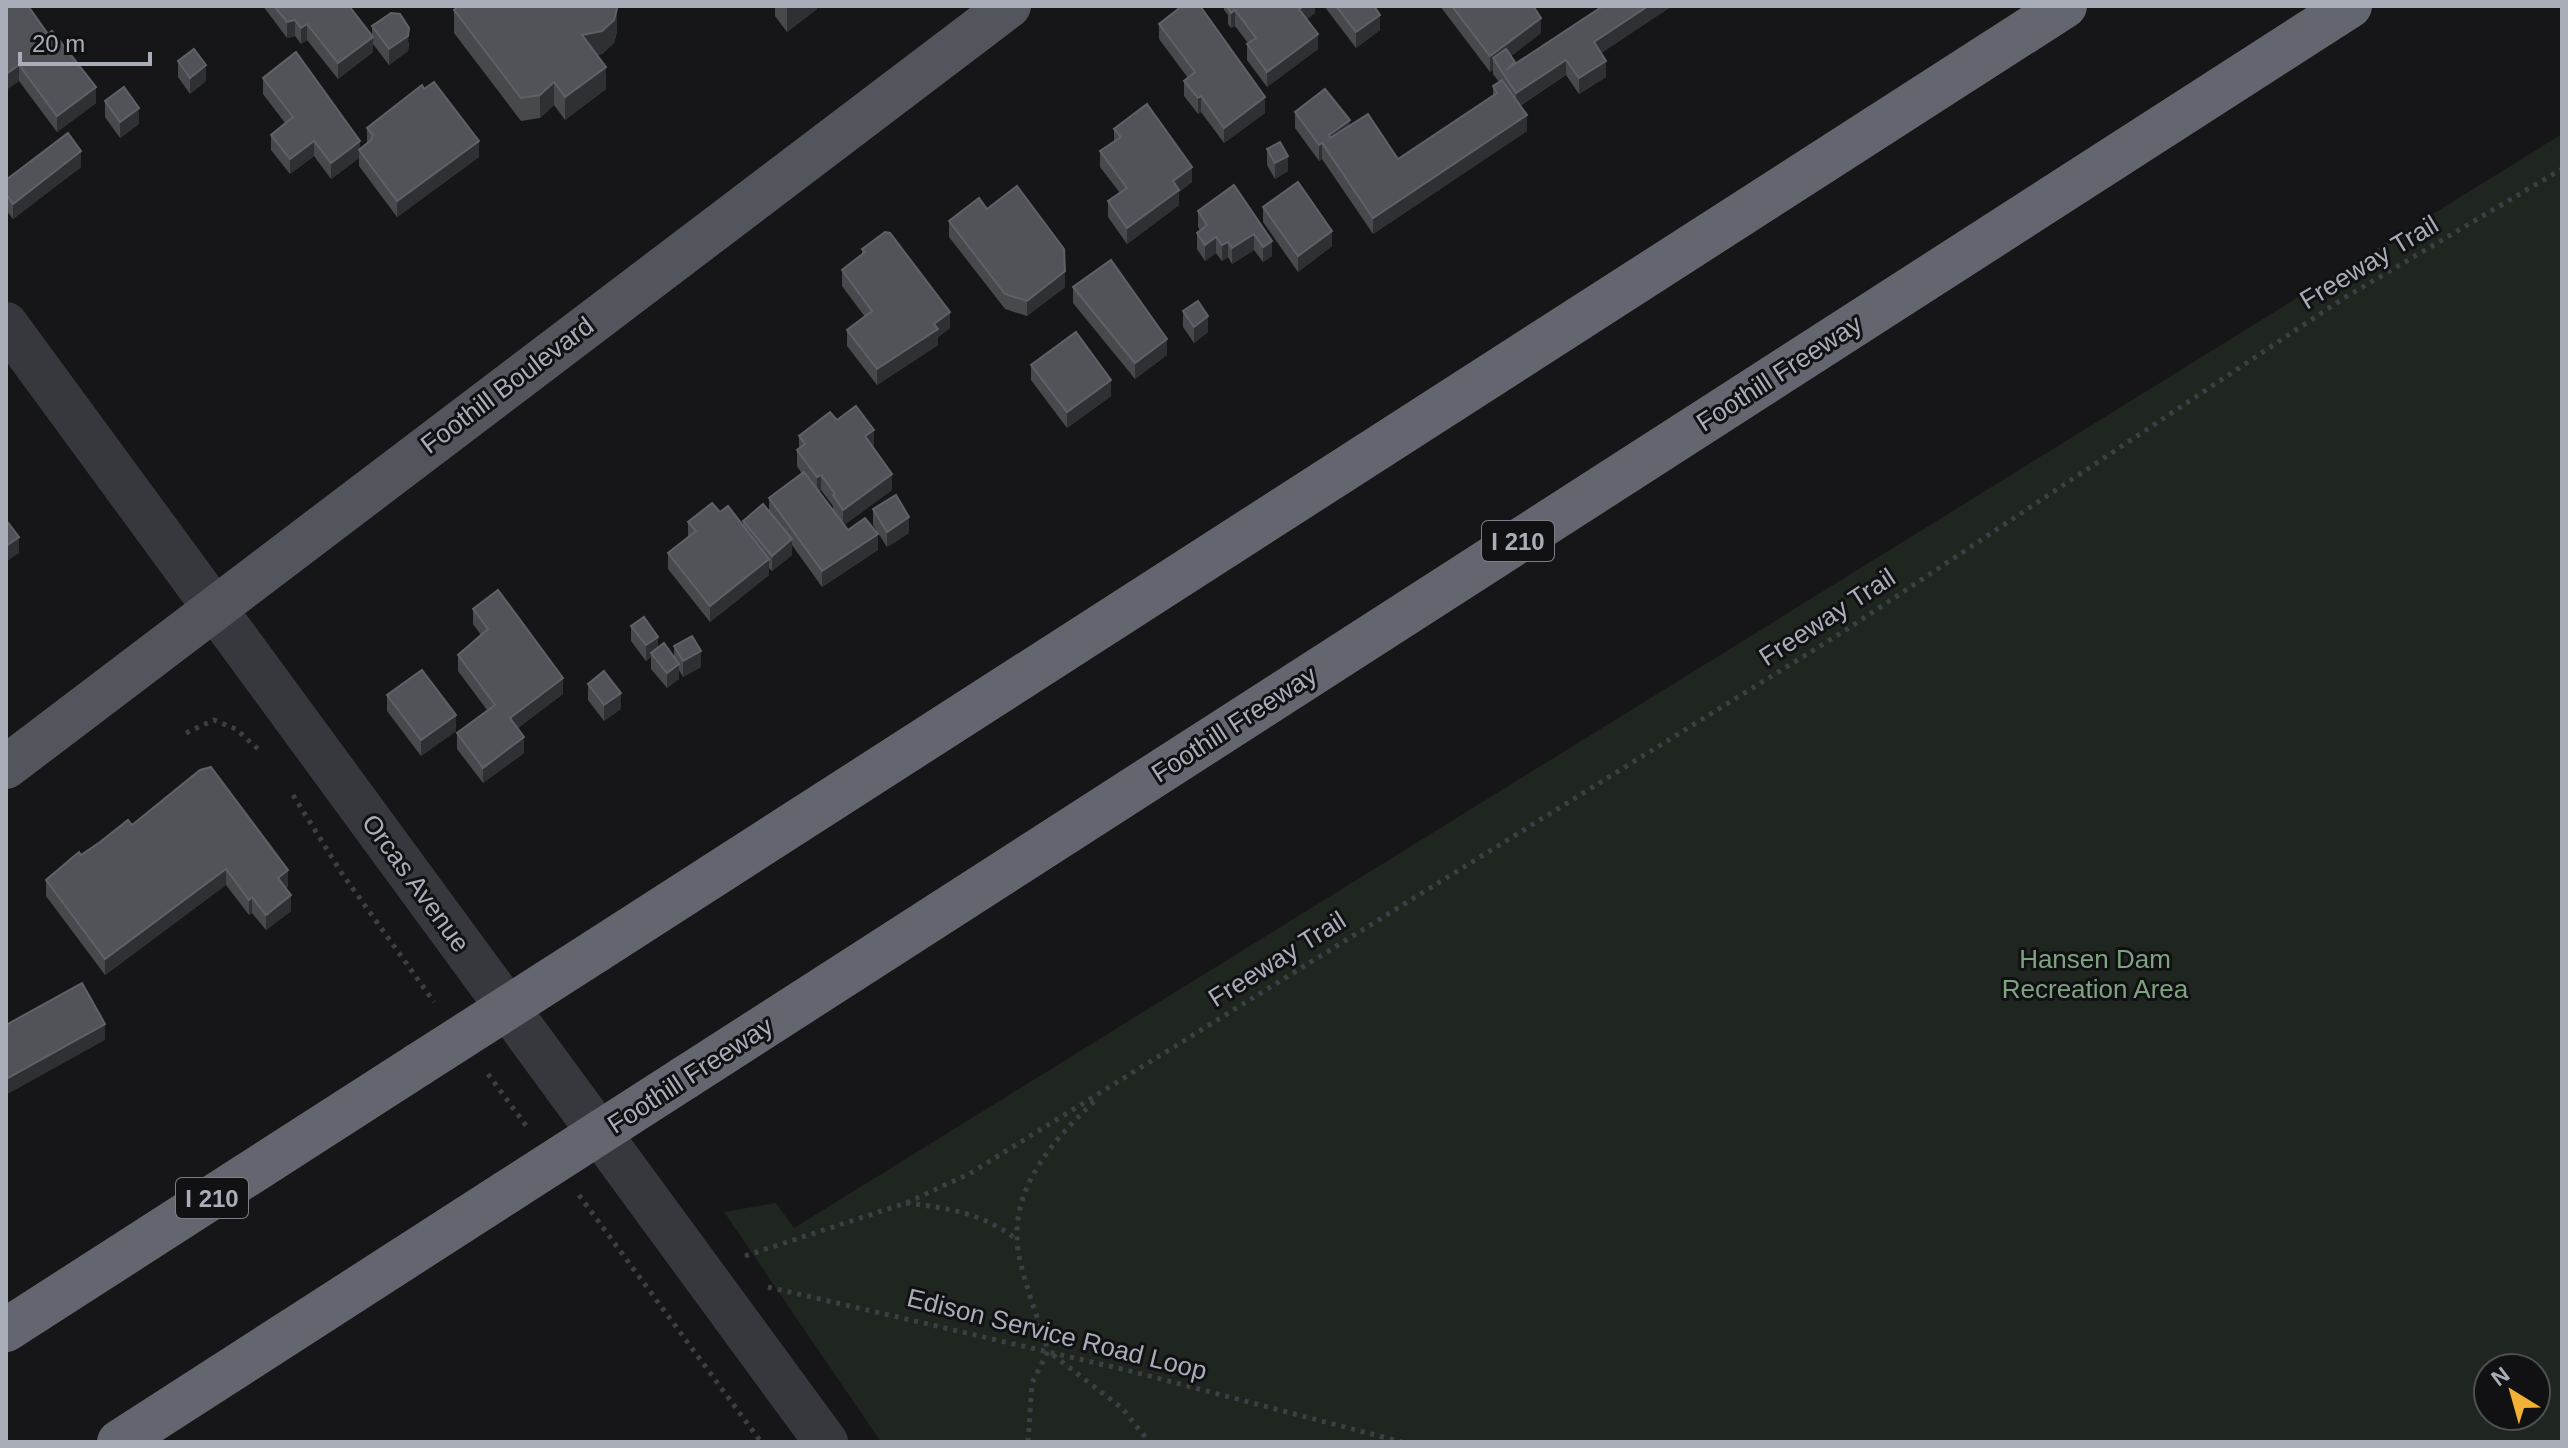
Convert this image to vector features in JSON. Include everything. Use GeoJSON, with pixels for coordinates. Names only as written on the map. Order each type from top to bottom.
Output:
{"type":"FeatureCollection","features":[{"type":"Feature","properties":{"kind":"highway","name":"I 210"},"geometry":{"type":"LineString","coordinates":[[6,1330],[2065,6]]}},
{"type":"Feature","properties":{"kind":"highway","name":"Foothill Freeway"},"geometry":{"type":"LineString","coordinates":[[119,1442],[2350,6]]}},
{"type":"Feature","properties":{"kind":"main road","name":"Foothill Boulevard"},"geometry":{"type":"LineString","coordinates":[[6,767],[214,606],[1009,6]]}},
{"type":"Feature","properties":{"kind":"street","name":"Orcas Avenue"},"geometry":{"type":"LineString","coordinates":[[6,324],[826,1442]]}},
{"type":"Feature","properties":{"kind":"path","name":"Freeway Trail"},"geometry":{"type":"LineString","coordinates":[[700,1271],[906,1203],[969,1174],[1846,630],[2344,298],[2562,169]]}},
{"type":"Feature","properties":{"kind":"path","name":"Freeway Trail"},"geometry":{"type":"LineString","coordinates":[[1048,1351],[1016,1240],[1021,1198],[1058,1135],[1106,1090]]}},
{"type":"Feature","properties":{"kind":"path"},"geometry":{"type":"LineString","coordinates":[[906,1203],[955,1209],[995,1223],[1016,1240]]}},
{"type":"Feature","properties":{"kind":"path","name":"Edison Service Road Loop"},"geometry":{"type":"LineString","coordinates":[[700,1271],[1048,1351],[1402,1442]]}},
{"type":"Feature","properties":{"kind":"path"},"geometry":{"type":"LineString","coordinates":[[1028,1442],[1032,1383],[1048,1351],[1122,1408],[1149,1442]]}},
{"type":"Feature","properties":{"kind":"green space","name":"Hansen Dam Recreation Area"},"geometry":{"type":"Polygon","coordinates":[[[2562,134],[2562,1442],[881,1442],[724,1212],[776,1203],[794,1228],[2562,134]]]}},
{"type":"Feature","properties":{"kind":"building"},"geometry":{"type":"Polygon","coordinates":[[[6,6],[28,6],[48,34],[52,31],[96,87],[57,116],[19,65],[6,74],[6,6]]]}},
{"type":"Feature","properties":{"kind":"building"},"geometry":{"type":"Polygon","coordinates":[[[274,6],[349,6],[373,37],[338,63],[307,24],[301,28],[295,20],[287,22],[274,6]]]}},
{"type":"Feature","properties":{"kind":"building"},"geometry":{"type":"Polygon","coordinates":[[[459,6],[615,6],[614,20],[602,31],[582,35],[606,67],[565,97],[554,82],[540,95],[521,98],[454,10],[459,6]]]}},
{"type":"Feature","properties":{"kind":"building"},"geometry":{"type":"Polygon","coordinates":[[[1182,6],[1200,6],[1265,97],[1224,128],[1201,96],[1198,98],[1184,81],[1195,72],[1159,24],[1182,6]]]}},
{"type":"Feature","properties":{"kind":"building"},"geometry":{"type":"Polygon","coordinates":[[[1230,6],[1304,6],[1299,9],[1318,34],[1267,72],[1247,44],[1256,38],[1235,10],[1231,13],[1230,6]]]}},
{"type":"Feature","properties":{"kind":"building"},"geometry":{"type":"Polygon","coordinates":[[[1336,6],[1374,6],[1380,15],[1356,32],[1336,6]]]}},
{"type":"Feature","properties":{"kind":"building"},"geometry":{"type":"Polygon","coordinates":[[[1452,6],[1533,6],[1541,18],[1490,56],[1452,6]]]}},
{"type":"Feature","properties":{"kind":"building"},"geometry":{"type":"Polygon","coordinates":[[[1603,6],[1648,6],[1594,42],[1606,61],[1579,78],[1566,60],[1516,93],[1493,58],[1506,49],[1515,62],[1506,70],[1603,6]]]}},
{"type":"Feature","properties":{"kind":"building"},"geometry":{"type":"Polygon","coordinates":[[[391,13],[400,14],[409,28],[408,36],[389,49],[372,26],[391,13]]]}},
{"type":"Feature","properties":{"kind":"building"},"geometry":{"type":"Polygon","coordinates":[[[194,49],[206,65],[190,78],[178,61],[194,49]]]}},
{"type":"Feature","properties":{"kind":"building"},"geometry":{"type":"Polygon","coordinates":[[[296,52],[360,141],[331,163],[314,141],[290,159],[271,135],[293,117],[263,78],[296,52]]]}},
{"type":"Feature","properties":{"kind":"building"},"geometry":{"type":"Polygon","coordinates":[[[1502,80],[1527,115],[1373,218],[1322,143],[1319,145],[1295,112],[1325,89],[1350,120],[1329,135],[1330,138],[1368,114],[1398,159],[1497,93],[1493,86],[1502,80]]]}},
{"type":"Feature","properties":{"kind":"building"},"geometry":{"type":"Polygon","coordinates":[[[434,82],[479,141],[397,201],[359,150],[373,135],[367,128],[422,85],[424,89],[434,82]]]}},
{"type":"Feature","properties":{"kind":"building"},"geometry":{"type":"Polygon","coordinates":[[[124,87],[139,108],[120,122],[105,101],[124,87]]]}},
{"type":"Feature","properties":{"kind":"building"},"geometry":{"type":"Polygon","coordinates":[[[1147,104],[1192,167],[1173,181],[1179,190],[1127,228],[1108,201],[1127,188],[1100,151],[1121,137],[1114,129],[1147,104]]]}},
{"type":"Feature","properties":{"kind":"building"},"geometry":{"type":"Polygon","coordinates":[[[68,133],[81,151],[13,204],[6,194],[6,180],[68,133]]]}},
{"type":"Feature","properties":{"kind":"building"},"geometry":{"type":"Polygon","coordinates":[[[1280,142],[1288,156],[1275,163],[1267,149],[1280,142]]]}},
{"type":"Feature","properties":{"kind":"building"},"geometry":{"type":"Polygon","coordinates":[[[1298,182],[1332,231],[1298,256],[1263,207],[1298,182]]]}},
{"type":"Feature","properties":{"kind":"building"},"geometry":{"type":"Polygon","coordinates":[[[1234,185],[1272,241],[1263,247],[1254,234],[1232,248],[1228,242],[1222,245],[1216,237],[1205,245],[1197,233],[1207,225],[1198,211],[1234,185]]]}},
{"type":"Feature","properties":{"kind":"building"},"geometry":{"type":"Polygon","coordinates":[[[1017,186],[1064,249],[1065,271],[1027,301],[1005,294],[949,221],[979,198],[987,209],[1017,186]]]}},
{"type":"Feature","properties":{"kind":"building"},"geometry":{"type":"Polygon","coordinates":[[[885,232],[890,233],[950,312],[934,324],[938,329],[877,369],[847,330],[872,311],[842,270],[865,252],[862,249],[885,232]]]}},
{"type":"Feature","properties":{"kind":"building"},"geometry":{"type":"Polygon","coordinates":[[[1111,260],[1167,339],[1135,363],[1073,287],[1111,260]]]}},
{"type":"Feature","properties":{"kind":"building"},"geometry":{"type":"Polygon","coordinates":[[[1198,301],[1208,316],[1194,327],[1183,311],[1198,301]]]}},
{"type":"Feature","properties":{"kind":"building"},"geometry":{"type":"Polygon","coordinates":[[[1076,332],[1111,380],[1067,412],[1031,365],[1076,332]]]}},
{"type":"Feature","properties":{"kind":"building"},"geometry":{"type":"Polygon","coordinates":[[[856,406],[874,430],[865,436],[892,474],[843,510],[821,475],[817,477],[797,450],[805,444],[799,436],[830,412],[837,420],[856,406]]]}},
{"type":"Feature","properties":{"kind":"building"},"geometry":{"type":"Polygon","coordinates":[[[804,472],[848,530],[865,518],[878,534],[822,571],[769,498],[804,472]]]}},
{"type":"Feature","properties":{"kind":"building"},"geometry":{"type":"Polygon","coordinates":[[[896,495],[909,517],[887,532],[873,509],[896,495]]]}},
{"type":"Feature","properties":{"kind":"building"},"geometry":{"type":"Polygon","coordinates":[[[712,503],[720,512],[728,506],[769,559],[710,606],[668,553],[696,531],[688,522],[712,503]]]}},
{"type":"Feature","properties":{"kind":"building"},"geometry":{"type":"Polygon","coordinates":[[[763,504],[792,539],[772,556],[743,521],[763,504]]]}},
{"type":"Feature","properties":{"kind":"building"},"geometry":{"type":"Polygon","coordinates":[[[6,520],[19,537],[6,546],[6,520]]]}},
{"type":"Feature","properties":{"kind":"building"},"geometry":{"type":"Polygon","coordinates":[[[498,590],[563,678],[510,718],[524,737],[483,768],[457,733],[495,705],[458,655],[488,629],[473,609],[498,590]]]}},
{"type":"Feature","properties":{"kind":"building"},"geometry":{"type":"Polygon","coordinates":[[[644,617],[658,637],[646,645],[631,626],[644,617]]]}},
{"type":"Feature","properties":{"kind":"building"},"geometry":{"type":"Polygon","coordinates":[[[692,636],[701,651],[683,661],[674,646],[692,636]]]}},
{"type":"Feature","properties":{"kind":"building"},"geometry":{"type":"Polygon","coordinates":[[[664,643],[679,664],[667,673],[651,653],[664,643]]]}},
{"type":"Feature","properties":{"kind":"building"},"geometry":{"type":"Polygon","coordinates":[[[422,670],[456,715],[421,740],[387,695],[422,670]]]}},
{"type":"Feature","properties":{"kind":"building"},"geometry":{"type":"Polygon","coordinates":[[[604,671],[621,693],[604,705],[588,684],[604,671]]]}},
{"type":"Feature","properties":{"kind":"building"},"geometry":{"type":"Polygon","coordinates":[[[211,767],[288,870],[278,878],[291,895],[266,915],[252,897],[249,900],[226,869],[105,959],[46,880],[79,852],[81,855],[128,820],[132,825],[200,770],[211,767]]]}},
{"type":"Feature","properties":{"kind":"building"},"geometry":{"type":"Polygon","coordinates":[[[82,983],[105,1024],[6,1079],[6,1025],[82,983]]]}}]}
